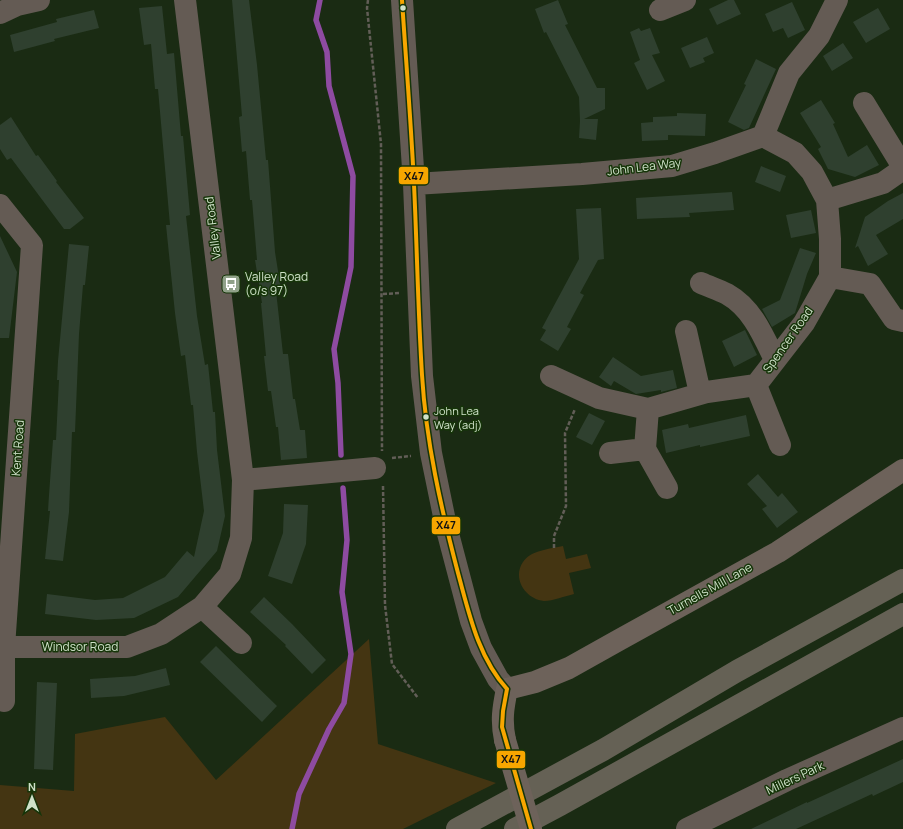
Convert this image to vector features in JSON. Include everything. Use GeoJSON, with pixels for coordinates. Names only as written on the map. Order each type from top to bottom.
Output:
{"type":"FeatureCollection","features":[{"type":"Feature","properties":{"kind":"highway"},"geometry":{"type":"LineString","coordinates":[[457,829],[603,750],[737,671],[903,580]]}},
{"type":"Feature","properties":{"kind":"highway"},"geometry":{"type":"LineString","coordinates":[[515,829],[903,614]]}},
{"type":"Feature","properties":{"kind":"main road","name":"Turnells Mill Lane"},"geometry":{"type":"LineString","coordinates":[[507,689],[535,682],[569,668],[613,644],[778,552],[903,470]]}},
{"type":"Feature","properties":{"kind":"main road"},"geometry":{"type":"LineString","coordinates":[[507,689],[502,711],[502,726],[531,829]]}},
{"type":"Feature","properties":{"kind":"street"},"geometry":{"type":"LineString","coordinates":[[0,13],[17,5],[39,0]]}},
{"type":"Feature","properties":{"kind":"street","name":"Valley Road"},"geometry":{"type":"LineString","coordinates":[[185,0],[243,480]]}},
{"type":"Feature","properties":{"kind":"street"},"geometry":{"type":"LineString","coordinates":[[402,0],[414,184],[422,376],[431,453],[446,526],[471,621],[481,648],[498,678],[507,689]]}},
{"type":"Feature","properties":{"kind":"street"},"geometry":{"type":"LineString","coordinates":[[660,10],[685,0]]}},
{"type":"Feature","properties":{"kind":"street"},"geometry":{"type":"LineString","coordinates":[[836,0],[819,36],[788,73],[763,136],[795,153],[812,172],[827,200],[830,239],[830,278],[870,284],[894,319],[903,321]]}},
{"type":"Feature","properties":{"kind":"street"},"geometry":{"type":"LineString","coordinates":[[827,200],[883,183],[903,168],[864,103]]}},
{"type":"Feature","properties":{"kind":"street","name":"John Lea Way"},"geometry":{"type":"LineString","coordinates":[[414,184],[582,174],[672,166],[763,136]]}},
{"type":"Feature","properties":{"kind":"street","name":"Kent Road"},"geometry":{"type":"LineString","coordinates":[[0,205],[32,245],[2,647],[4,701]]}},
{"type":"Feature","properties":{"kind":"street","name":"Spencer Road"},"geometry":{"type":"LineString","coordinates":[[551,376],[599,398],[648,409],[700,394],[756,385],[804,323],[830,278]]}},
{"type":"Feature","properties":{"kind":"street"},"geometry":{"type":"LineString","coordinates":[[701,283],[728,294],[744,307],[759,327],[775,360]]}},
{"type":"Feature","properties":{"kind":"street"},"geometry":{"type":"LineString","coordinates":[[686,331],[700,394]]}},
{"type":"Feature","properties":{"kind":"street","name":"Spencer Road"},"geometry":{"type":"LineString","coordinates":[[756,385],[780,445]]}},
{"type":"Feature","properties":{"kind":"street"},"geometry":{"type":"LineString","coordinates":[[648,409],[645,449],[667,488]]}},
{"type":"Feature","properties":{"kind":"street"},"geometry":{"type":"LineString","coordinates":[[610,452],[645,449]]}},
{"type":"Feature","properties":{"kind":"street"},"geometry":{"type":"LineString","coordinates":[[243,480],[382,465]]}},
{"type":"Feature","properties":{"kind":"street","name":"Windsor Road"},"geometry":{"type":"LineString","coordinates":[[2,647],[127,647],[161,634],[202,607],[230,574],[241,538],[243,480]]}},
{"type":"Feature","properties":{"kind":"street"},"geometry":{"type":"LineString","coordinates":[[202,607],[241,643]]}},
{"type":"Feature","properties":{"kind":"street","name":"Millers Park"},"geometry":{"type":"LineString","coordinates":[[687,829],[787,780],[903,728]]}},
{"type":"Feature","properties":{"kind":"path"},"geometry":{"type":"LineString","coordinates":[[368,0],[367,8],[381,144],[383,294],[382,465],[385,605],[392,664],[418,698]]}},
{"type":"Feature","properties":{"kind":"path"},"geometry":{"type":"LineString","coordinates":[[383,294],[405,293]]}},
{"type":"Feature","properties":{"kind":"path"},"geometry":{"type":"LineString","coordinates":[[554,548],[554,536],[566,506],[565,433],[583,391]]}},
{"type":"Feature","properties":{"kind":"path"},"geometry":{"type":"LineString","coordinates":[[382,465],[431,453]]}},
{"type":"Feature","properties":{"kind":"shaded area"},"geometry":{"type":"Polygon","coordinates":[[[563,546],[566,559],[587,554],[591,568],[569,573],[574,594],[548,601],[531,596],[522,587],[520,581],[520,568],[523,562],[526,558],[536,552],[563,546]]]}},
{"type":"Feature","properties":{"kind":"shaded area"},"geometry":{"type":"Polygon","coordinates":[[[369,639],[378,744],[496,783],[403,829],[0,829],[0,785],[74,791],[75,734],[165,717],[216,780],[369,639]]]}},
{"type":"Feature","properties":{"kind":"building"},"geometry":{"type":"Polygon","coordinates":[[[232,0],[249,0],[266,160],[268,160],[275,252],[281,290],[276,291],[283,354],[288,354],[293,399],[295,399],[300,430],[305,430],[307,458],[281,460],[278,427],[276,427],[271,391],[268,391],[264,356],[266,356],[262,303],[255,260],[257,260],[252,200],[250,200],[246,151],[242,152],[239,117],[242,116],[232,0]]]}},
{"type":"Feature","properties":{"kind":"building"},"geometry":{"type":"Polygon","coordinates":[[[558,0],[568,24],[565,25],[597,88],[605,88],[605,109],[584,119],[598,119],[596,140],[579,138],[579,97],[546,32],[544,33],[535,9],[558,0]]]}},
{"type":"Feature","properties":{"kind":"building"},"geometry":{"type":"Polygon","coordinates":[[[728,0],[734,0],[741,14],[717,25],[709,9],[728,0]]]}},
{"type":"Feature","properties":{"kind":"building"},"geometry":{"type":"Polygon","coordinates":[[[792,2],[805,30],[788,38],[783,28],[773,32],[765,14],[792,2]]]}},
{"type":"Feature","properties":{"kind":"building"},"geometry":{"type":"Polygon","coordinates":[[[162,6],[167,54],[174,53],[190,215],[186,216],[197,316],[205,365],[208,364],[213,412],[215,412],[217,450],[225,516],[217,551],[178,597],[134,618],[96,620],[45,614],[47,594],[95,600],[123,598],[165,577],[187,551],[194,557],[204,511],[193,405],[191,405],[185,355],[181,356],[175,313],[166,225],[170,225],[158,89],[155,89],[151,44],[144,45],[139,8],[162,6]]]}},
{"type":"Feature","properties":{"kind":"building"},"geometry":{"type":"Polygon","coordinates":[[[878,8],[890,29],[866,43],[853,22],[878,8]]]}},
{"type":"Feature","properties":{"kind":"building"},"geometry":{"type":"Polygon","coordinates":[[[94,10],[99,28],[54,39],[55,41],[14,52],[10,35],[57,22],[56,19],[94,10]]]}},
{"type":"Feature","properties":{"kind":"building"},"geometry":{"type":"Polygon","coordinates":[[[639,28],[641,31],[650,28],[660,53],[652,55],[665,81],[647,90],[634,63],[640,60],[630,32],[639,28]]]}},
{"type":"Feature","properties":{"kind":"building"},"geometry":{"type":"Polygon","coordinates":[[[707,37],[714,53],[703,58],[705,62],[690,68],[681,48],[707,37]]]}},
{"type":"Feature","properties":{"kind":"building"},"geometry":{"type":"Polygon","coordinates":[[[843,43],[853,58],[832,71],[823,56],[843,43]]]}},
{"type":"Feature","properties":{"kind":"building"},"geometry":{"type":"Polygon","coordinates":[[[756,59],[776,69],[749,128],[744,130],[728,122],[746,85],[744,84],[756,59]]]}},
{"type":"Feature","properties":{"kind":"building"},"geometry":{"type":"Polygon","coordinates":[[[821,100],[835,123],[833,124],[848,157],[867,145],[879,165],[855,177],[828,169],[818,149],[821,147],[800,113],[821,100]]]}},
{"type":"Feature","properties":{"kind":"building"},"geometry":{"type":"Polygon","coordinates":[[[677,113],[706,114],[705,136],[668,135],[668,140],[642,141],[641,123],[653,122],[653,117],[677,116],[677,113]]]}},
{"type":"Feature","properties":{"kind":"building"},"geometry":{"type":"Polygon","coordinates":[[[11,117],[36,156],[38,155],[57,181],[56,182],[84,218],[70,229],[64,229],[11,158],[7,160],[0,149],[0,125],[11,117]]]}},
{"type":"Feature","properties":{"kind":"building"},"geometry":{"type":"Polygon","coordinates":[[[761,166],[786,176],[780,192],[755,182],[761,166]]]}},
{"type":"Feature","properties":{"kind":"building"},"geometry":{"type":"Polygon","coordinates":[[[732,192],[734,210],[689,213],[690,217],[637,219],[636,198],[732,192]]]}},
{"type":"Feature","properties":{"kind":"building"},"geometry":{"type":"Polygon","coordinates":[[[903,193],[903,219],[876,235],[888,254],[868,266],[858,246],[855,248],[865,217],[888,201],[903,193]]]}},
{"type":"Feature","properties":{"kind":"building"},"geometry":{"type":"Polygon","coordinates":[[[601,208],[604,259],[598,260],[580,293],[584,295],[567,327],[571,329],[558,351],[540,340],[546,330],[542,328],[579,259],[576,209],[601,208]]]}},
{"type":"Feature","properties":{"kind":"building"},"geometry":{"type":"Polygon","coordinates":[[[811,210],[816,233],[791,238],[786,215],[811,210]]]}},
{"type":"Feature","properties":{"kind":"building"},"geometry":{"type":"Polygon","coordinates":[[[0,236],[17,272],[9,338],[0,338],[0,236]]]}},
{"type":"Feature","properties":{"kind":"building"},"geometry":{"type":"Polygon","coordinates":[[[69,244],[89,246],[85,285],[83,285],[79,334],[75,432],[72,432],[69,512],[63,561],[45,559],[50,511],[48,511],[53,440],[56,440],[59,380],[57,380],[58,361],[69,244]]]}},
{"type":"Feature","properties":{"kind":"building"},"geometry":{"type":"Polygon","coordinates":[[[800,248],[816,253],[807,274],[795,313],[772,327],[762,309],[780,300],[800,248]]]}},
{"type":"Feature","properties":{"kind":"building"},"geometry":{"type":"Polygon","coordinates":[[[745,330],[757,355],[734,367],[722,341],[745,330]]]}},
{"type":"Feature","properties":{"kind":"building"},"geometry":{"type":"Polygon","coordinates":[[[613,357],[641,376],[673,370],[677,388],[661,392],[661,390],[636,394],[614,381],[611,386],[599,377],[613,357]]]}},
{"type":"Feature","properties":{"kind":"building"},"geometry":{"type":"Polygon","coordinates":[[[589,413],[605,421],[592,445],[576,437],[589,413]]]}},
{"type":"Feature","properties":{"kind":"building"},"geometry":{"type":"Polygon","coordinates":[[[746,415],[750,436],[666,453],[662,430],[688,424],[689,428],[746,415]]]}},
{"type":"Feature","properties":{"kind":"building"},"geometry":{"type":"Polygon","coordinates":[[[758,474],[778,497],[782,493],[798,512],[777,528],[762,509],[767,506],[747,484],[758,474]]]}},
{"type":"Feature","properties":{"kind":"building"},"geometry":{"type":"Polygon","coordinates":[[[284,504],[308,505],[306,544],[292,584],[268,576],[283,533],[284,504]]]}},
{"type":"Feature","properties":{"kind":"building"},"geometry":{"type":"Polygon","coordinates":[[[264,597],[326,660],[312,674],[285,646],[286,645],[250,612],[264,597]]]}},
{"type":"Feature","properties":{"kind":"building"},"geometry":{"type":"Polygon","coordinates":[[[216,646],[277,706],[262,722],[200,662],[216,646]]]}},
{"type":"Feature","properties":{"kind":"building"},"geometry":{"type":"Polygon","coordinates":[[[166,668],[170,685],[124,696],[91,698],[90,679],[135,676],[166,668]]]}},
{"type":"Feature","properties":{"kind":"building"},"geometry":{"type":"Polygon","coordinates":[[[37,682],[57,683],[53,770],[34,769],[37,682]]]}},
{"type":"Feature","properties":{"kind":"building"},"geometry":{"type":"Polygon","coordinates":[[[903,759],[903,782],[873,796],[872,794],[796,829],[751,829],[807,802],[903,759]]]}},
{"type":"Feature","properties":{"kind":"waterway"},"geometry":{"type":"LineString","coordinates":[[320,0],[316,20],[327,52],[329,86],[353,176],[351,267],[334,349],[338,383],[341,455]]}},
{"type":"Feature","properties":{"kind":"waterway"},"geometry":{"type":"LineString","coordinates":[[292,829],[299,794],[329,729],[344,703],[351,654],[342,592],[347,540],[343,488]]}},
{"type":"Feature","properties":{"kind":"transit line","name":"X47"},"geometry":{"type":"LineString","coordinates":[[402,0],[413,161],[419,327],[427,425],[435,475],[446,524],[471,619],[489,663],[507,689]]}},
{"type":"Feature","properties":{"kind":"transit line","name":"X47"},"geometry":{"type":"LineString","coordinates":[[507,689],[502,727],[531,829]]}},
{"type":"Feature","properties":{"kind":"place","name":"Valley Road (o/s 97)"},"geometry":{"type":"Point","coordinates":[231,284]}},
{"type":"Feature","properties":{"kind":"place","name":"John Lea Way (adj)"},"geometry":{"type":"Point","coordinates":[426,417]}}]}
